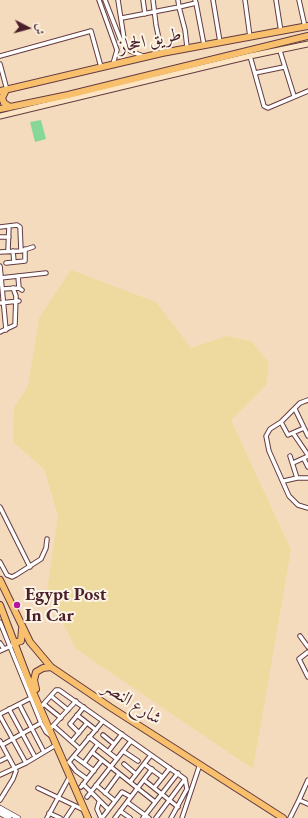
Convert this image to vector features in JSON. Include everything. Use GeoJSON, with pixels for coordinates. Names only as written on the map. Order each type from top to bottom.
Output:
{"type":"FeatureCollection","features":[{"type":"Feature","properties":{"kind":"main road","name":"طريق الحجاز"},"geometry":{"type":"LineString","coordinates":[[4,90],[162,53],[307,27]]}},
{"type":"Feature","properties":{"kind":"main road"},"geometry":{"type":"LineString","coordinates":[[274,33],[269,38],[276,44]]}},
{"type":"Feature","properties":{"kind":"main road"},"geometry":{"type":"LineString","coordinates":[[0,109],[68,95],[308,36]]}},
{"type":"Feature","properties":{"kind":"main road"},"geometry":{"type":"LineString","coordinates":[[250,37],[255,42],[255,46],[252,49]]}},
{"type":"Feature","properties":{"kind":"main road"},"geometry":{"type":"LineString","coordinates":[[0,116],[250,56],[308,44]]}},
{"type":"Feature","properties":{"kind":"main road"},"geometry":{"type":"LineString","coordinates":[[191,70],[196,64]]}},
{"type":"Feature","properties":{"kind":"main road"},"geometry":{"type":"LineString","coordinates":[[4,90],[2,98],[4,103],[10,107]]}},
{"type":"Feature","properties":{"kind":"main road","name":"شارع النصر"},"geometry":{"type":"LineString","coordinates":[[0,580],[22,626],[37,652],[51,667],[103,703],[283,818]]}},
{"type":"Feature","properties":{"kind":"main road"},"geometry":{"type":"LineString","coordinates":[[0,606],[12,644],[43,706]]}},
{"type":"Feature","properties":{"kind":"main road"},"geometry":{"type":"LineString","coordinates":[[12,644],[19,642],[22,639],[22,626]]}},
{"type":"Feature","properties":{"kind":"main road"},"geometry":{"type":"LineString","coordinates":[[51,667],[40,669],[34,675],[34,680],[52,727],[54,737],[68,764],[88,818]]}},
{"type":"Feature","properties":{"kind":"street"},"geometry":{"type":"LineString","coordinates":[[99,0],[117,50],[113,64]]}},
{"type":"Feature","properties":{"kind":"street"},"geometry":{"type":"LineString","coordinates":[[105,0],[125,46],[144,57]]}},
{"type":"Feature","properties":{"kind":"street"},"geometry":{"type":"LineString","coordinates":[[118,0],[122,18],[125,46]]}},
{"type":"Feature","properties":{"kind":"street"},"geometry":{"type":"LineString","coordinates":[[143,0],[146,14]]}},
{"type":"Feature","properties":{"kind":"street"},"geometry":{"type":"LineString","coordinates":[[153,0],[162,53]]}},
{"type":"Feature","properties":{"kind":"street"},"geometry":{"type":"LineString","coordinates":[[178,0],[185,30],[187,48]]}},
{"type":"Feature","properties":{"kind":"street"},"geometry":{"type":"LineString","coordinates":[[213,0],[220,42]]}},
{"type":"Feature","properties":{"kind":"street"},"geometry":{"type":"LineString","coordinates":[[245,0],[250,37]]}},
{"type":"Feature","properties":{"kind":"street"},"geometry":{"type":"LineString","coordinates":[[276,0],[280,32]]}},
{"type":"Feature","properties":{"kind":"street"},"geometry":{"type":"LineString","coordinates":[[299,0],[307,27]]}},
{"type":"Feature","properties":{"kind":"street"},"geometry":{"type":"LineString","coordinates":[[122,18],[154,13],[195,2],[204,45]]}},
{"type":"Feature","properties":{"kind":"street"},"geometry":{"type":"LineString","coordinates":[[0,56],[91,31],[101,67]]}},
{"type":"Feature","properties":{"kind":"street"},"geometry":{"type":"LineString","coordinates":[[280,51],[294,96]]}},
{"type":"Feature","properties":{"kind":"street"},"geometry":{"type":"LineString","coordinates":[[250,56],[264,106],[268,108],[308,91]]}},
{"type":"Feature","properties":{"kind":"street"},"geometry":{"type":"LineString","coordinates":[[0,64],[4,90]]}},
{"type":"Feature","properties":{"kind":"street"},"geometry":{"type":"LineString","coordinates":[[255,73],[284,67]]}},
{"type":"Feature","properties":{"kind":"street"},"geometry":{"type":"LineString","coordinates":[[0,227],[18,225],[20,228],[25,261],[6,263]]}},
{"type":"Feature","properties":{"kind":"street"},"geometry":{"type":"LineString","coordinates":[[8,251],[10,226]]}},
{"type":"Feature","properties":{"kind":"street"},"geometry":{"type":"LineString","coordinates":[[0,237],[9,237]]}},
{"type":"Feature","properties":{"kind":"street"},"geometry":{"type":"LineString","coordinates":[[0,252],[23,250],[33,247]]}},
{"type":"Feature","properties":{"kind":"street"},"geometry":{"type":"LineString","coordinates":[[13,251],[14,262]]}},
{"type":"Feature","properties":{"kind":"street"},"geometry":{"type":"LineString","coordinates":[[0,267],[2,303],[6,330]]}},
{"type":"Feature","properties":{"kind":"street"},"geometry":{"type":"LineString","coordinates":[[1,277],[46,273]]}},
{"type":"Feature","properties":{"kind":"street"},"geometry":{"type":"LineString","coordinates":[[2,292],[12,288],[20,289],[18,276]]}},
{"type":"Feature","properties":{"kind":"street"},"geometry":{"type":"LineString","coordinates":[[0,332],[15,325],[17,302],[15,292],[12,288]]}},
{"type":"Feature","properties":{"kind":"street"},"geometry":{"type":"LineString","coordinates":[[2,303],[17,302]]}},
{"type":"Feature","properties":{"kind":"street"},"geometry":{"type":"LineString","coordinates":[[308,400],[300,403],[281,422],[270,429],[266,436],[269,451],[284,481],[287,491],[298,505],[308,508]]}},
{"type":"Feature","properties":{"kind":"street"},"geometry":{"type":"LineString","coordinates":[[294,409],[308,436]]}},
{"type":"Feature","properties":{"kind":"street"},"geometry":{"type":"LineString","coordinates":[[281,422],[288,435],[304,428]]}},
{"type":"Feature","properties":{"kind":"street"},"geometry":{"type":"LineString","coordinates":[[293,433],[308,456],[304,460],[293,463]]}},
{"type":"Feature","properties":{"kind":"street"},"geometry":{"type":"LineString","coordinates":[[290,456],[297,478]]}},
{"type":"Feature","properties":{"kind":"street"},"geometry":{"type":"LineString","coordinates":[[304,460],[308,467]]}},
{"type":"Feature","properties":{"kind":"street"},"geometry":{"type":"LineString","coordinates":[[284,481],[297,478],[308,478]]}},
{"type":"Feature","properties":{"kind":"street"},"geometry":{"type":"LineString","coordinates":[[0,507],[30,567]]}},
{"type":"Feature","properties":{"kind":"street"},"geometry":{"type":"LineString","coordinates":[[0,562],[7,575],[10,577],[30,567],[43,556],[47,540]]}},
{"type":"Feature","properties":{"kind":"street"},"geometry":{"type":"LineString","coordinates":[[0,622],[12,644],[41,723],[47,734],[54,737]]}},
{"type":"Feature","properties":{"kind":"street"},"geometry":{"type":"LineString","coordinates":[[300,636],[308,647]]}},
{"type":"Feature","properties":{"kind":"street"},"geometry":{"type":"LineString","coordinates":[[0,643],[2,650],[12,644]]}},
{"type":"Feature","properties":{"kind":"street"},"geometry":{"type":"LineString","coordinates":[[308,652],[299,659],[308,677]]}},
{"type":"Feature","properties":{"kind":"street"},"geometry":{"type":"LineString","coordinates":[[61,718],[43,706],[56,690],[59,690],[76,701],[185,779],[187,789],[171,818]]}},
{"type":"Feature","properties":{"kind":"street"},"geometry":{"type":"LineString","coordinates":[[51,696],[68,710]]}},
{"type":"Feature","properties":{"kind":"street"},"geometry":{"type":"LineString","coordinates":[[26,763],[0,715],[31,698]]}},
{"type":"Feature","properties":{"kind":"street"},"geometry":{"type":"LineString","coordinates":[[76,701],[52,727],[80,749]]}},
{"type":"Feature","properties":{"kind":"street"},"geometry":{"type":"LineString","coordinates":[[19,704],[44,752]]}},
{"type":"Feature","properties":{"kind":"street"},"geometry":{"type":"LineString","coordinates":[[79,733],[70,725],[84,707]]}},
{"type":"Feature","properties":{"kind":"street"},"geometry":{"type":"LineString","coordinates":[[9,709],[35,757]]}},
{"type":"Feature","properties":{"kind":"street"},"geometry":{"type":"LineString","coordinates":[[77,715],[96,730]]}},
{"type":"Feature","properties":{"kind":"street"},"geometry":{"type":"LineString","coordinates":[[87,779],[68,764],[103,721]]}},
{"type":"Feature","properties":{"kind":"street"},"geometry":{"type":"LineString","coordinates":[[0,800],[15,776],[15,768],[1,744],[41,723]]}},
{"type":"Feature","properties":{"kind":"street"},"geometry":{"type":"LineString","coordinates":[[72,742],[87,723]]}},
{"type":"Feature","properties":{"kind":"street"},"geometry":{"type":"LineString","coordinates":[[108,752],[122,734]]}},
{"type":"Feature","properties":{"kind":"street"},"geometry":{"type":"LineString","coordinates":[[103,735],[114,744]]}},
{"type":"Feature","properties":{"kind":"street"},"geometry":{"type":"LineString","coordinates":[[89,737],[117,759]]}},
{"type":"Feature","properties":{"kind":"street"},"geometry":{"type":"LineString","coordinates":[[87,797],[131,741]]}},
{"type":"Feature","properties":{"kind":"street"},"geometry":{"type":"LineString","coordinates":[[0,775],[26,763],[57,744]]}},
{"type":"Feature","properties":{"kind":"street"},"geometry":{"type":"LineString","coordinates":[[84,763],[98,744]]}},
{"type":"Feature","properties":{"kind":"street"},"geometry":{"type":"LineString","coordinates":[[123,751],[138,762]]}},
{"type":"Feature","properties":{"kind":"street"},"geometry":{"type":"LineString","coordinates":[[92,752],[155,802]]}},
{"type":"Feature","properties":{"kind":"street"},"geometry":{"type":"LineString","coordinates":[[130,782],[151,754]]}},
{"type":"Feature","properties":{"kind":"street"},"geometry":{"type":"LineString","coordinates":[[74,756],[94,771]]}},
{"type":"Feature","properties":{"kind":"street"},"geometry":{"type":"LineString","coordinates":[[0,761],[8,757]]}},
{"type":"Feature","properties":{"kind":"street"},"geometry":{"type":"LineString","coordinates":[[102,760],[82,786],[109,809],[117,814],[130,818]]}},
{"type":"Feature","properties":{"kind":"street"},"geometry":{"type":"LineString","coordinates":[[124,764],[136,774]]}},
{"type":"Feature","properties":{"kind":"street"},"geometry":{"type":"LineString","coordinates":[[144,764],[162,777]]}},
{"type":"Feature","properties":{"kind":"street"},"geometry":{"type":"LineString","coordinates":[[182,818],[200,764]]}},
{"type":"Feature","properties":{"kind":"street"},"geometry":{"type":"LineString","coordinates":[[154,788],[170,768]]}},
{"type":"Feature","properties":{"kind":"street"},"geometry":{"type":"LineString","coordinates":[[117,814],[152,770]]}},
{"type":"Feature","properties":{"kind":"street"},"geometry":{"type":"LineString","coordinates":[[144,817],[178,773]]}},
{"type":"Feature","properties":{"kind":"street"},"geometry":{"type":"LineString","coordinates":[[105,793],[119,774]]}},
{"type":"Feature","properties":{"kind":"street"},"geometry":{"type":"LineString","coordinates":[[47,818],[71,775]]}},
{"type":"Feature","properties":{"kind":"street"},"geometry":{"type":"LineString","coordinates":[[156,818],[185,779]]}},
{"type":"Feature","properties":{"kind":"street"},"geometry":{"type":"LineString","coordinates":[[144,780],[178,807]]}},
{"type":"Feature","properties":{"kind":"street"},"geometry":{"type":"LineString","coordinates":[[290,818],[308,780]]}},
{"type":"Feature","properties":{"kind":"street"},"geometry":{"type":"LineString","coordinates":[[96,785],[115,801]]}},
{"type":"Feature","properties":{"kind":"street"},"geometry":{"type":"LineString","coordinates":[[38,788],[85,811]]}},
{"type":"Feature","properties":{"kind":"street"},"geometry":{"type":"LineString","coordinates":[[0,789],[5,792]]}},
{"type":"Feature","properties":{"kind":"street"},"geometry":{"type":"LineString","coordinates":[[99,802],[97,809],[102,818],[122,792],[131,797]]}},
{"type":"Feature","properties":{"kind":"street"},"geometry":{"type":"LineString","coordinates":[[298,800],[308,804]]}},
{"type":"Feature","properties":{"kind":"street"},"geometry":{"type":"LineString","coordinates":[[127,802],[144,817],[149,818]]}},
{"type":"Feature","properties":{"kind":"street"},"geometry":{"type":"LineString","coordinates":[[66,818],[74,806]]}},
{"type":"Feature","properties":{"kind":"street"},"geometry":{"type":"LineString","coordinates":[[0,808],[18,818]]}},
{"type":"Feature","properties":{"kind":"street"},"geometry":{"type":"LineString","coordinates":[[0,813],[9,818]]}},
{"type":"Feature","properties":{"kind":"street"},"geometry":{"type":"LineString","coordinates":[[49,813],[60,818]]}},
{"type":"Feature","properties":{"kind":"green space"},"geometry":{"type":"Polygon","coordinates":[[[41,120],[46,139],[35,142],[30,122],[41,120]]]}},
{"type":"Feature","properties":{"kind":"sand"},"geometry":{"type":"Polygon","coordinates":[[[71,270],[156,302],[191,348],[226,336],[251,341],[269,363],[266,385],[231,420],[291,550],[253,769],[76,649],[47,591],[58,516],[44,469],[13,442],[14,407],[28,386],[39,318],[71,270]]]}},
{"type":"Feature","properties":{"kind":"place","name":"Egypt Post In Car"},"geometry":{"type":"Point","coordinates":[17,605]}}]}
